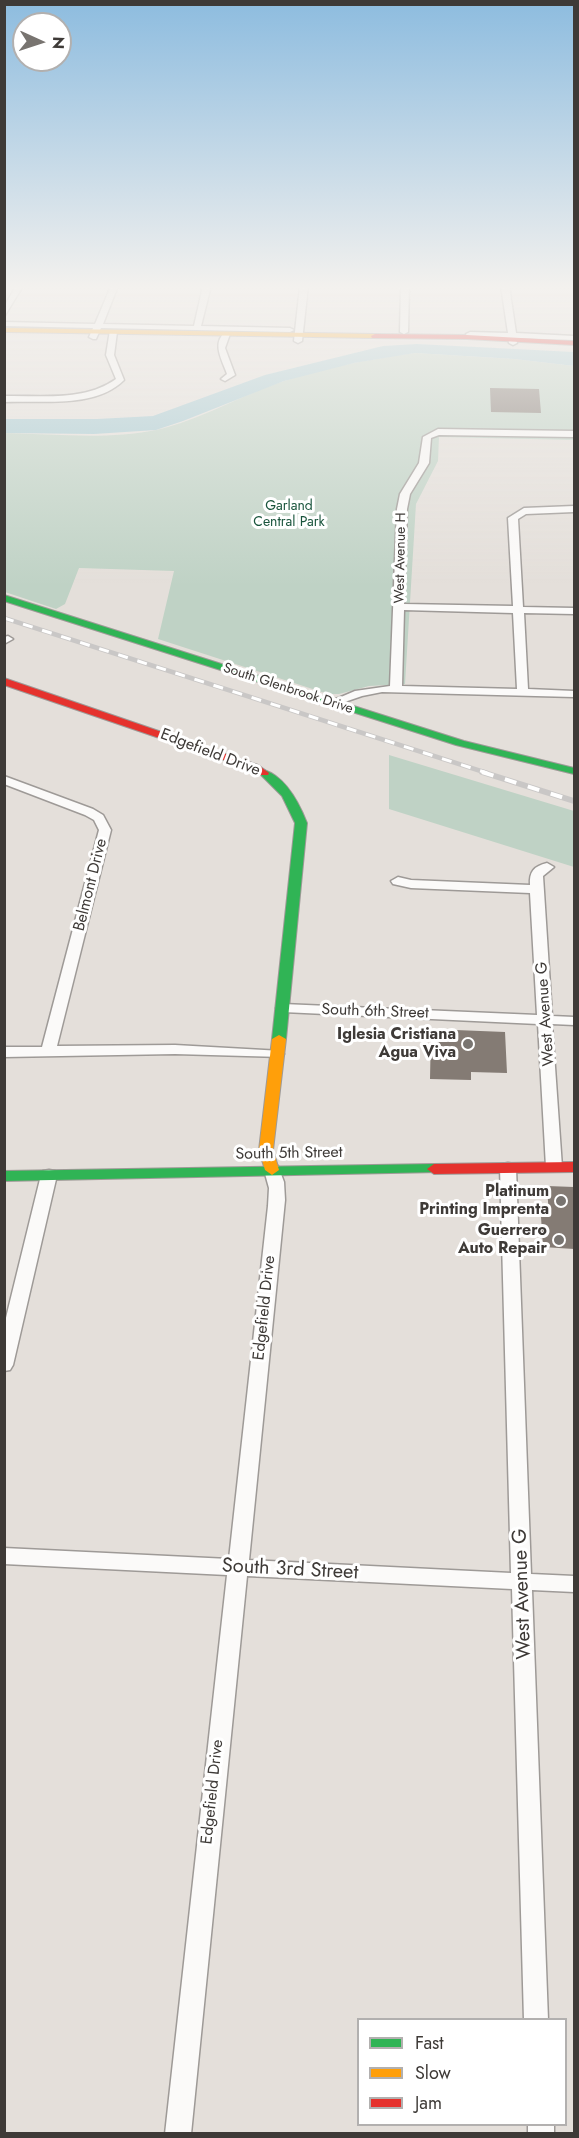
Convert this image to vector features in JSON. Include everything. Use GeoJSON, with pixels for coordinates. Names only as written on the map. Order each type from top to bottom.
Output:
{"type":"FeatureCollection","features":[{"type":"Feature","properties":{"kind":"street"},"geometry":{"type":"LineString","coordinates":[[4,399],[80,396],[108,390],[113,386]]}},
{"type":"Feature","properties":{"kind":"street","name":"West Avenue H"},"geometry":{"type":"LineString","coordinates":[[396,690],[402,509],[405,494],[424,463],[427,437],[438,432],[574,434]]}},
{"type":"Feature","properties":{"kind":"street"},"geometry":{"type":"LineString","coordinates":[[523,693],[513,518],[524,511],[574,509]]}},
{"type":"Feature","properties":{"kind":"street","name":"South Glenbrook Drive"},"geometry":{"type":"LineString","coordinates":[[4,598],[479,748],[574,771]]}},
{"type":"Feature","properties":{"kind":"street"},"geometry":{"type":"LineString","coordinates":[[400,607],[574,611]]}},
{"type":"Feature","properties":{"kind":"street","name":"Edgefield Drive"},"geometry":{"type":"LineString","coordinates":[[4,681],[254,767],[279,783],[295,803],[301,824],[266,1150],[277,1180],[277,1191],[178,2133]]}},
{"type":"Feature","properties":{"kind":"street"},"geometry":{"type":"LineString","coordinates":[[333,703],[359,693],[396,690],[574,694]]}},
{"type":"Feature","properties":{"kind":"street","name":"Belmont Drive"},"geometry":{"type":"LineString","coordinates":[[4,780],[89,812],[99,818],[105,830],[48,1051]]}},
{"type":"Feature","properties":{"kind":"street","name":"West Avenue G"},"geometry":{"type":"LineString","coordinates":[[547,867],[539,871],[536,876],[547,1019],[554,1167]]}},
{"type":"Feature","properties":{"kind":"street"},"geometry":{"type":"LineString","coordinates":[[398,881],[411,884],[537,889]]}},
{"type":"Feature","properties":{"kind":"street","name":"South 6th Street"},"geometry":{"type":"LineString","coordinates":[[283,1008],[574,1021]]}},
{"type":"Feature","properties":{"kind":"street"},"geometry":{"type":"LineString","coordinates":[[4,1052],[220,1050],[277,1054]]}},
{"type":"Feature","properties":{"kind":"street","name":"South 5th Street"},"geometry":{"type":"LineString","coordinates":[[4,1176],[574,1167]]}},
{"type":"Feature","properties":{"kind":"street","name":"West Avenue G"},"geometry":{"type":"LineString","coordinates":[[508,1168],[536,2018]]}},
{"type":"Feature","properties":{"kind":"street"},"geometry":{"type":"LineString","coordinates":[[4,1365],[49,1175]]}},
{"type":"Feature","properties":{"kind":"street","name":"South 3rd Street"},"geometry":{"type":"LineString","coordinates":[[4,1556],[574,1584]]}},
{"type":"Feature","properties":{"kind":"green space","name":"Garland Central Park"},"geometry":{"type":"Polygon","coordinates":[[[574,386],[574,440],[439,437],[438,461],[416,504],[405,684],[369,686],[339,694],[328,694],[158,639],[174,571],[79,568],[65,604],[56,609],[5,592],[5,433],[100,436],[156,430],[189,420],[268,387],[574,386]]]}},
{"type":"Feature","properties":{"kind":"green space"},"geometry":{"type":"Polygon","coordinates":[[[389,755],[574,811],[574,867],[389,809],[389,755]]]}},
{"type":"Feature","properties":{"kind":"water"},"geometry":{"type":"Polygon","coordinates":[[[236,386],[272,386],[156,430],[94,434],[5,433],[5,419],[97,419],[153,416],[236,386]]]}},
{"type":"Feature","properties":{"kind":"building"},"geometry":{"type":"Polygon","coordinates":[[[490,388],[539,389],[541,413],[491,412],[490,388]]]}},
{"type":"Feature","properties":{"kind":"building","name":"Iglesia Cristiana Agua Viva"},"geometry":{"type":"Polygon","coordinates":[[[431,1029],[505,1032],[507,1073],[471,1072],[471,1080],[430,1079],[431,1029]]]}},
{"type":"Feature","properties":{"kind":"building"},"geometry":{"type":"Polygon","coordinates":[[[547,1186],[574,1187],[574,1249],[543,1247],[541,1217],[549,1217],[547,1186]]]}},
{"type":"Feature","properties":{"kind":"railway"},"geometry":{"type":"LineString","coordinates":[[4,618],[487,773]]}},
{"type":"Feature","properties":{"kind":"railway"},"geometry":{"type":"LineString","coordinates":[[482,772],[574,801]]}},
{"type":"Feature","properties":{"kind":"traffic: fast"},"geometry":{"type":"LineString","coordinates":[[4,598],[460,743],[574,771]]}},
{"type":"Feature","properties":{"kind":"traffic: fast"},"geometry":{"type":"LineString","coordinates":[[264,773],[287,795],[301,823],[279,1039]]}},
{"type":"Feature","properties":{"kind":"traffic: fast"},"geometry":{"type":"LineString","coordinates":[[4,1176],[434,1169]]}},
{"type":"Feature","properties":{"kind":"traffic: slow"},"geometry":{"type":"LineString","coordinates":[[272,1170],[266,1150],[279,1039]]}},
{"type":"Feature","properties":{"kind":"traffic: jam"},"geometry":{"type":"LineString","coordinates":[[4,681],[254,767],[264,773]]}},
{"type":"Feature","properties":{"kind":"traffic: jam"},"geometry":{"type":"LineString","coordinates":[[434,1169],[574,1167]]}},
{"type":"Feature","properties":{"kind":"place","name":"Iglesia Cristiana Agua Viva"},"geometry":{"type":"Point","coordinates":[468,1044]}},
{"type":"Feature","properties":{"kind":"place","name":"Platinum Printing Imprenta"},"geometry":{"type":"Point","coordinates":[561,1201]}},
{"type":"Feature","properties":{"kind":"place","name":"Guerrero Auto Repair"},"geometry":{"type":"Point","coordinates":[559,1240]}}]}
